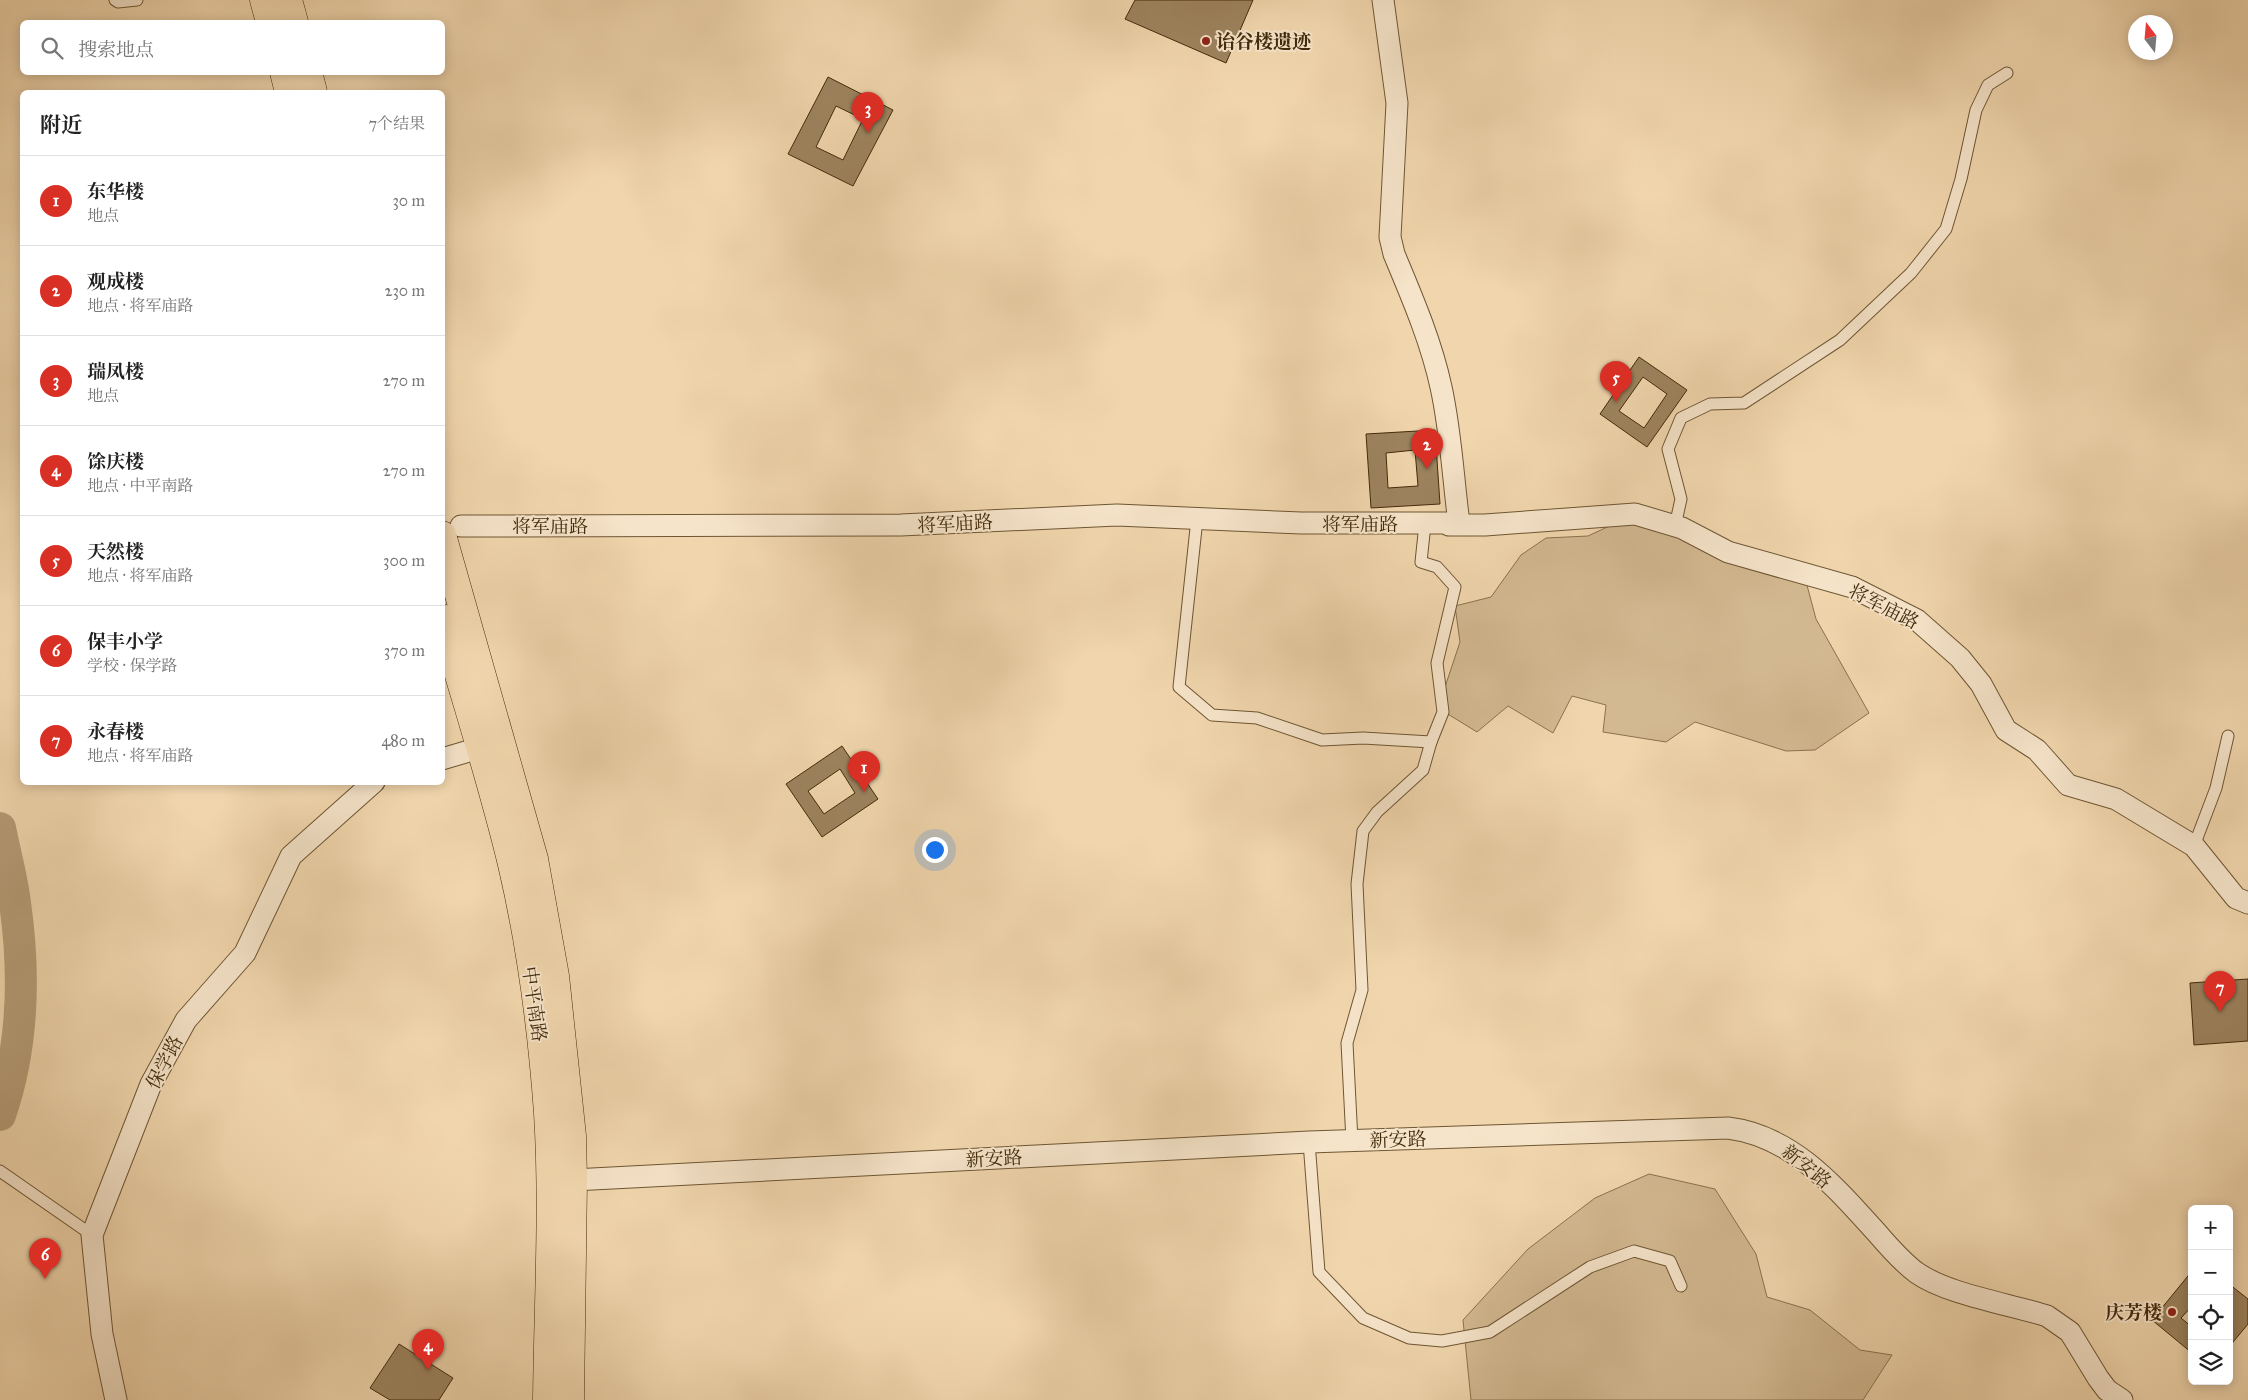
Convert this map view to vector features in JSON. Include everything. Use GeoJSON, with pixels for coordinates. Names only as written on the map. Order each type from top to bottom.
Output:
{"type":"FeatureCollection","features":[{"type":"Feature","properties":{"kind":"highway"},"geometry":{"type":"LineString","coordinates":[[264,0],[269,20]]}},
{"type":"Feature","properties":{"kind":"highway"},"geometry":{"type":"LineString","coordinates":[[288,0],[293,20]]}},
{"type":"Feature","properties":{"kind":"highway"},"geometry":{"type":"LineString","coordinates":[[285,75],[289,90]]}},
{"type":"Feature","properties":{"kind":"highway"},"geometry":{"type":"LineString","coordinates":[[309,75],[312,90]]}},
{"type":"Feature","properties":{"kind":"highway"},"geometry":{"type":"LineString","coordinates":[[452,531],[534,859],[554,966],[570,1109],[573,1180],[570,1400]]}},
{"type":"Feature","properties":{"kind":"highway","name":"中平南路"},"geometry":{"type":"LineString","coordinates":[[445,629],[512,864],[532,980],[544,1081],[550,1180],[547,1400]]}},
{"type":"Feature","properties":{"kind":"street"},"geometry":{"type":"LineString","coordinates":[[1383,0],[1397,103],[1390,237],[1394,254],[1434,356],[1441,386],[1452,450],[1454,524]]}},
{"type":"Feature","properties":{"kind":"street","name":"将军庙路"},"geometry":{"type":"LineString","coordinates":[[452,531],[901,525],[1117,515],[1301,523],[1485,525],[1635,514],[1675,526],[1728,552],[1852,588],[1917,620],[1960,658],[1976,677],[2006,730],[2037,750],[2068,785],[2116,799],[2194,846],[2236,898],[2248,903]]}},
{"type":"Feature","properties":{"kind":"street"},"geometry":{"type":"LineString","coordinates":[[445,758],[479,748]]}},
{"type":"Feature","properties":{"kind":"street","name":"保学路"},"geometry":{"type":"LineString","coordinates":[[116,1400],[102,1334],[92,1235],[151,1084],[186,1020],[245,952],[291,856],[371,785]]}},
{"type":"Feature","properties":{"kind":"street","name":"新安路"},"geometry":{"type":"LineString","coordinates":[[573,1180],[1352,1140],[1728,1128],[1757,1134],[1788,1148],[1833,1186],[1901,1259],[1923,1276],[1941,1285],[2047,1316],[2063,1326],[2070,1332],[2102,1384],[2122,1400]]}},
{"type":"Feature","properties":{"kind":"lane"},"geometry":{"type":"LineString","coordinates":[[115,0],[118,2],[137,0]]}},
{"type":"Feature","properties":{"kind":"lane"},"geometry":{"type":"LineString","coordinates":[[1675,526],[1682,499],[1668,449],[1681,418],[1710,404],[1744,403],[1840,340],[1911,273],[1946,229],[1961,178],[1976,110],[1988,85],[2007,73]]}},
{"type":"Feature","properties":{"kind":"lane"},"geometry":{"type":"LineString","coordinates":[[1196,519],[1179,687],[1212,715],[1257,718],[1322,740],[1363,738],[1431,742]]}},
{"type":"Feature","properties":{"kind":"lane"},"geometry":{"type":"LineString","coordinates":[[1352,1140],[1347,1043],[1362,990],[1357,884],[1363,831],[1377,812],[1423,770],[1431,742],[1443,712],[1437,663],[1455,587],[1437,567],[1421,562],[1425,524]]}},
{"type":"Feature","properties":{"kind":"lane"},"geometry":{"type":"LineString","coordinates":[[2194,846],[2216,788],[2228,736]]}},
{"type":"Feature","properties":{"kind":"lane"},"geometry":{"type":"LineString","coordinates":[[1309,1142],[1319,1272],[1363,1318],[1410,1338],[1442,1341],[1490,1332],[1590,1267],[1634,1251],[1670,1261],[1681,1286]]}},
{"type":"Feature","properties":{"kind":"lane"},"geometry":{"type":"LineString","coordinates":[[3,1173],[92,1235]]}},
{"type":"Feature","properties":{"kind":"shaded area"},"geometry":{"type":"Polygon","coordinates":[[[1635,514],[1804,574],[1816,619],[1869,713],[1815,750],[1786,751],[1695,722],[1666,742],[1603,732],[1606,705],[1572,696],[1553,733],[1508,706],[1477,732],[1438,708],[1460,642],[1455,606],[1491,597],[1521,555],[1546,538],[1588,536],[1635,514]]]}},
{"type":"Feature","properties":{"kind":"shaded area"},"geometry":{"type":"Polygon","coordinates":[[[1649,1174],[1715,1189],[1756,1254],[1767,1297],[1810,1310],[1860,1350],[1892,1355],[1863,1400],[1471,1400],[1463,1320],[1528,1249],[1595,1198],[1649,1174]]]}},
{"type":"Feature","properties":{"kind":"building","name":"诒谷楼遗迹"},"geometry":{"type":"Polygon","coordinates":[[[1135,0],[1253,0],[1226,63],[1125,19],[1135,0]]]}},
{"type":"Feature","properties":{"kind":"building"},"geometry":{"type":"Polygon","coordinates":[[[828,77],[893,110],[853,186],[788,154],[828,77]],[[836,106],[816,147],[843,160],[863,119],[836,106]]]}},
{"type":"Feature","properties":{"kind":"building"},"geometry":{"type":"Polygon","coordinates":[[[1639,357],[1687,390],[1647,447],[1600,414],[1639,357]],[[1643,377],[1619,411],[1644,428],[1667,394],[1643,377]]]}},
{"type":"Feature","properties":{"kind":"building"},"geometry":{"type":"Polygon","coordinates":[[[1435,430],[1440,504],[1371,508],[1366,434],[1435,430]],[[1415,450],[1386,453],[1388,488],[1418,486],[1415,450]]]}},
{"type":"Feature","properties":{"kind":"building"},"geometry":{"type":"Polygon","coordinates":[[[842,746],[878,799],[822,837],[786,784],[842,746]],[[840,769],[808,791],[824,814],[855,793],[840,769]]]}},
{"type":"Feature","properties":{"kind":"building"},"geometry":{"type":"Polygon","coordinates":[[[2248,979],[2248,1041],[2194,1045],[2190,983],[2248,979]]]}},
{"type":"Feature","properties":{"kind":"building","name":"庆芳楼"},"geometry":{"type":"Polygon","coordinates":[[[2188,1276],[2188,1310],[2181,1318],[2188,1324],[2188,1350],[2152,1320],[2188,1276]]]}},
{"type":"Feature","properties":{"kind":"building"},"geometry":{"type":"Polygon","coordinates":[[[2233,1287],[2248,1299],[2248,1324],[2233,1342],[2233,1287]]]}},
{"type":"Feature","properties":{"kind":"building"},"geometry":{"type":"Polygon","coordinates":[[[399,1344],[453,1378],[439,1400],[390,1400],[370,1388],[399,1344]]]}},
{"type":"Feature","properties":{"kind":"waterway"},"geometry":{"type":"LineString","coordinates":[[0,828],[15,903],[21,983],[20,1010],[13,1063],[8,1090],[0,1115]]}},
{"type":"Feature","properties":{"kind":"place","name":"诒谷楼遗迹"},"geometry":{"type":"Point","coordinates":[1206,41]}},
{"type":"Feature","properties":{"kind":"place","name":"瑞凤楼"},"geometry":{"type":"Point","coordinates":[868,133]}},
{"type":"Feature","properties":{"kind":"place","name":"天然楼"},"geometry":{"type":"Point","coordinates":[1616,402]}},
{"type":"Feature","properties":{"kind":"place","name":"观成楼"},"geometry":{"type":"Point","coordinates":[1427,469]}},
{"type":"Feature","properties":{"kind":"place","name":"东华楼"},"geometry":{"type":"Point","coordinates":[864,792]}},
{"type":"Feature","properties":{"kind":"place","name":"永春楼"},"geometry":{"type":"Point","coordinates":[2220,1012]}},
{"type":"Feature","properties":{"kind":"place","name":"保丰小学"},"geometry":{"type":"Point","coordinates":[45,1279]}},
{"type":"Feature","properties":{"kind":"place","name":"庆芳楼"},"geometry":{"type":"Point","coordinates":[2172,1312]}},
{"type":"Feature","properties":{"kind":"place","name":"馀庆楼"},"geometry":{"type":"Point","coordinates":[428,1370]}}]}
